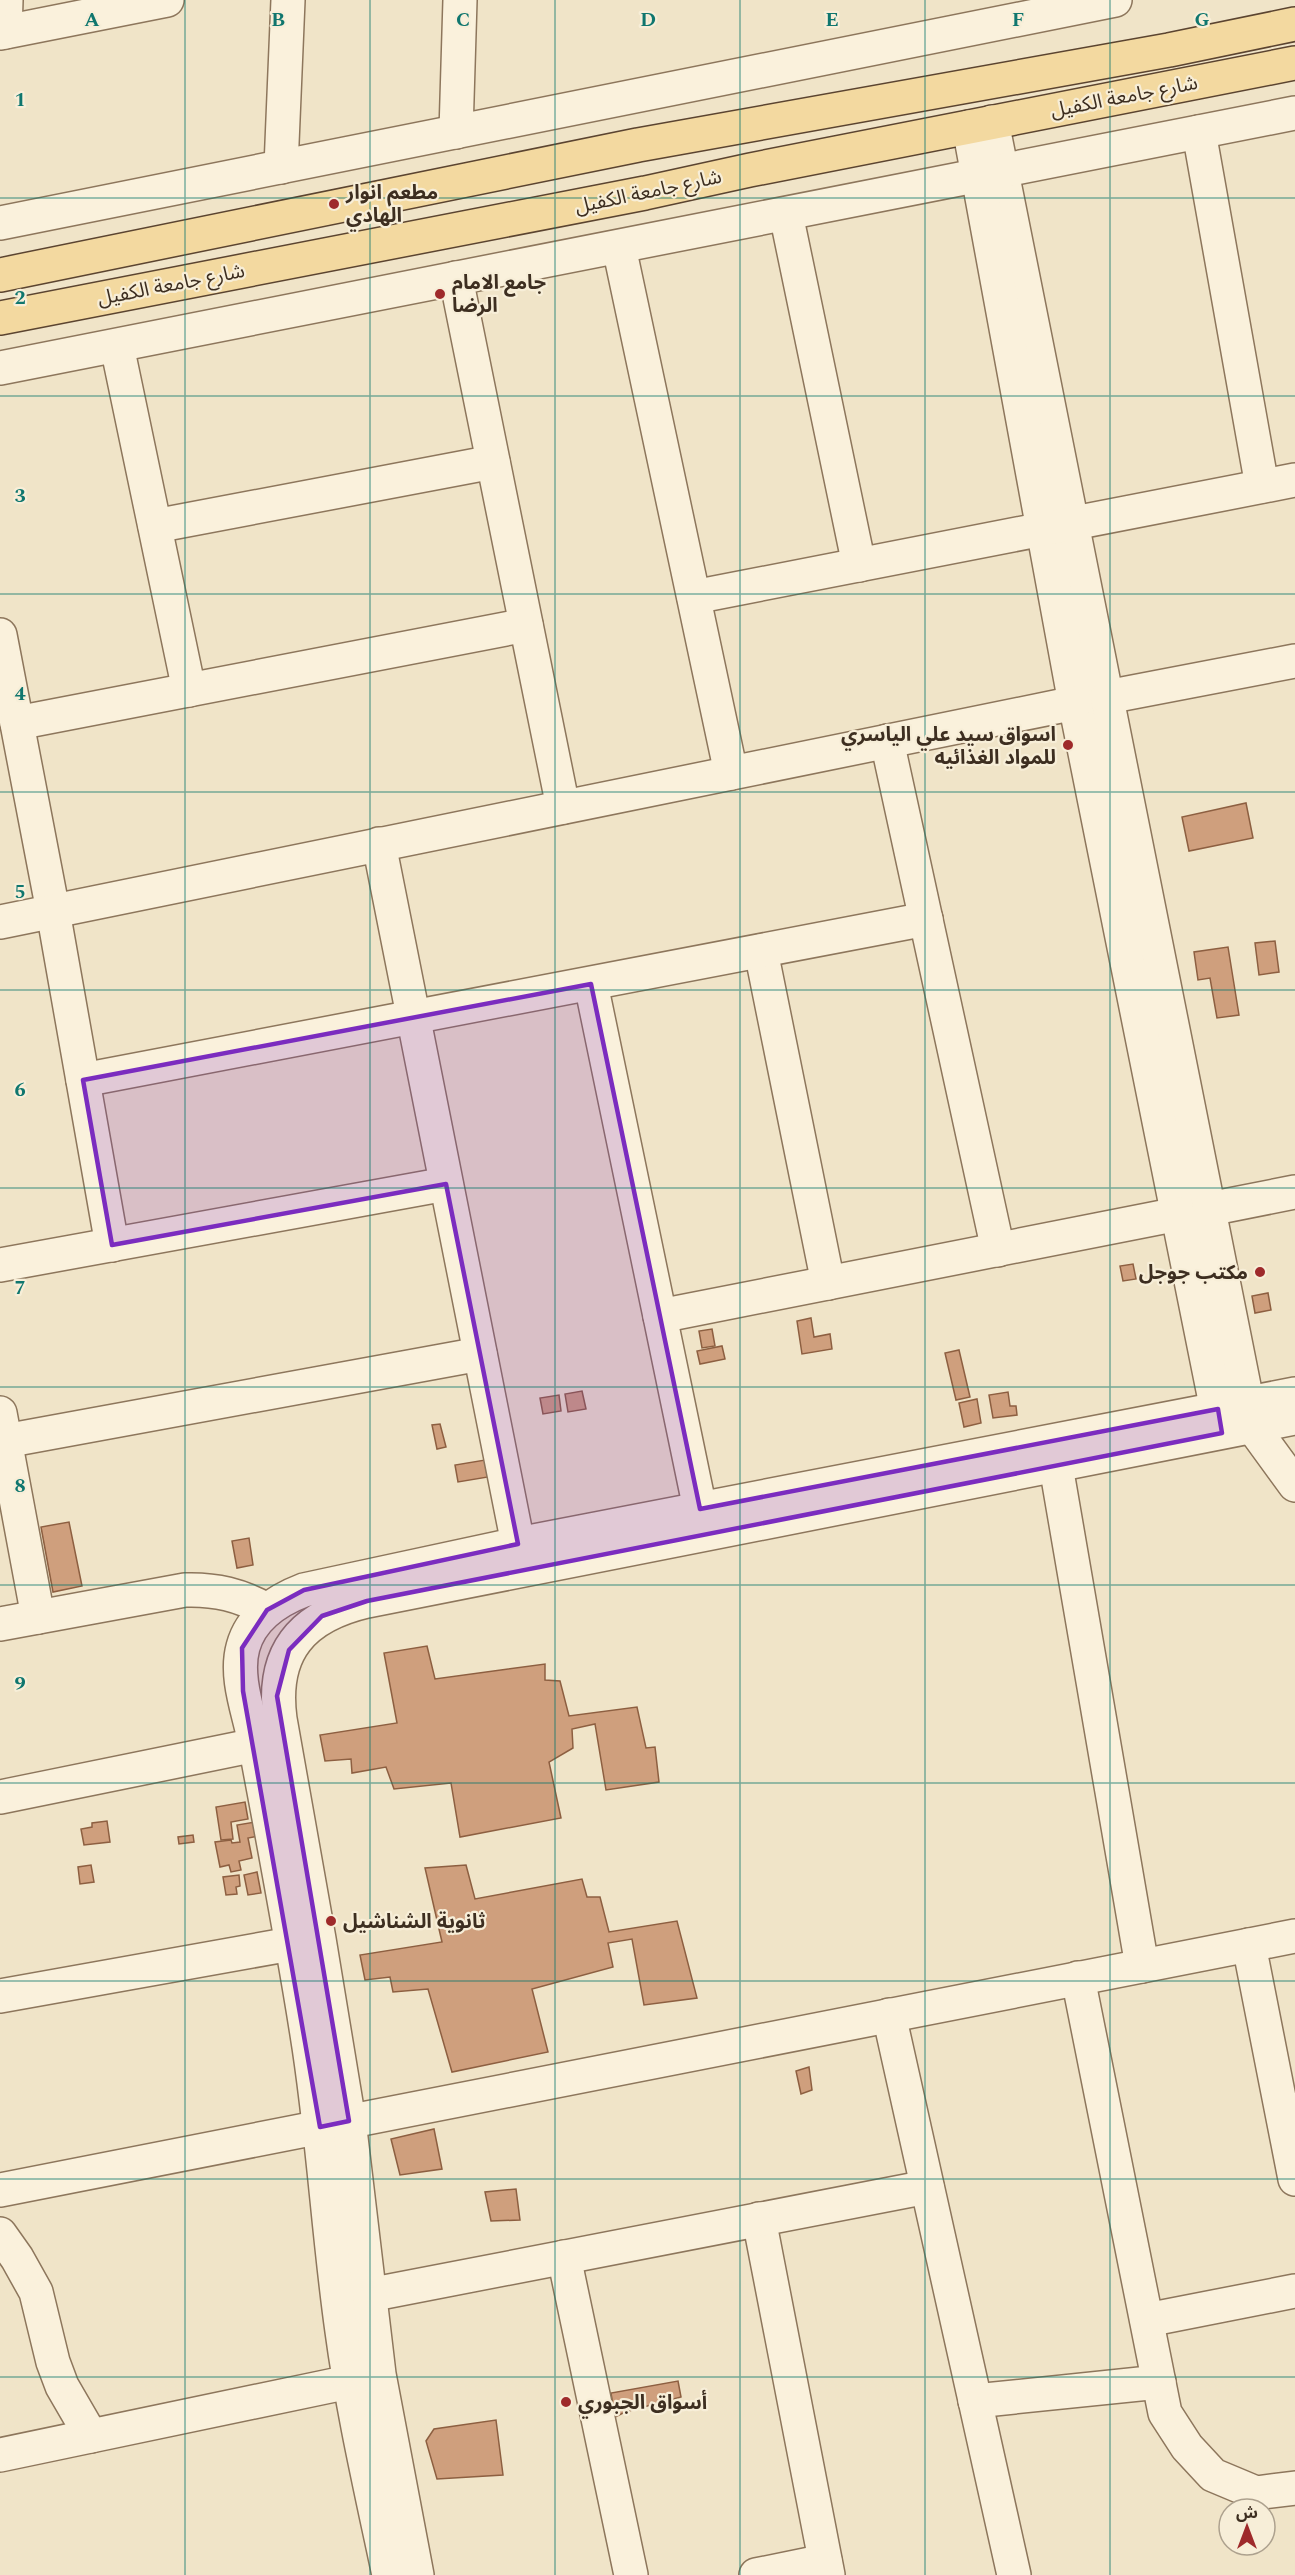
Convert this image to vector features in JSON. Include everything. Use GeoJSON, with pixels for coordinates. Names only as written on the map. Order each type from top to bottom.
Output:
{"type":"FeatureCollection","features":[{"type":"Feature","properties":{"kind":"main road","name":"شارع جامعة الكفيل"},"geometry":{"type":"LineString","coordinates":[[0,275],[638,145],[1169,50],[1295,24]]}},
{"type":"Feature","properties":{"kind":"main road","name":"شارع جامعة الكفيل"},"geometry":{"type":"LineString","coordinates":[[0,318],[645,193],[750,170],[1295,63]]}},
{"type":"Feature","properties":{"kind":"main road"},"geometry":{"type":"LineString","coordinates":[[748,126],[735,139],[733,149],[742,165],[750,170]]}},
{"type":"Feature","properties":{"kind":"main road"},"geometry":{"type":"LineString","coordinates":[[638,145],[651,149],[661,159],[663,173],[657,186],[645,193]]}},
{"type":"Feature","properties":{"kind":"street"},"geometry":{"type":"LineString","coordinates":[[6,0],[2,33],[156,1]]}},
{"type":"Feature","properties":{"kind":"street"},"geometry":{"type":"LineString","coordinates":[[280,167],[288,0]]}},
{"type":"Feature","properties":{"kind":"street"},"geometry":{"type":"LineString","coordinates":[[456,132],[460,0]]}},
{"type":"Feature","properties":{"kind":"street"},"geometry":{"type":"LineString","coordinates":[[0,223],[1115,0]]}},
{"type":"Feature","properties":{"kind":"street"},"geometry":{"type":"LineString","coordinates":[[0,368],[1295,113]]}},
{"type":"Feature","properties":{"kind":"street"},"geometry":{"type":"LineString","coordinates":[[980,125],[1058,526],[1107,697],[1194,1211],[1235,1418],[1295,1485]]}},
{"type":"Feature","properties":{"kind":"street"},"geometry":{"type":"LineString","coordinates":[[1199,132],[1262,486]]}},
{"type":"Feature","properties":{"kind":"street"},"geometry":{"type":"LineString","coordinates":[[786,214],[859,565]]}},
{"type":"Feature","properties":{"kind":"street"},"geometry":{"type":"LineString","coordinates":[[619,247],[731,773]]}},
{"type":"Feature","properties":{"kind":"street"},"geometry":{"type":"LineString","coordinates":[[456,278],[563,807]]}},
{"type":"Feature","properties":{"kind":"street"},"geometry":{"type":"LineString","coordinates":[[117,346],[189,690]]}},
{"type":"Feature","properties":{"kind":"street"},"geometry":{"type":"LineString","coordinates":[[155,526],[493,462]]}},
{"type":"Feature","properties":{"kind":"street"},"geometry":{"type":"LineString","coordinates":[[694,597],[1295,480]]}},
{"type":"Feature","properties":{"kind":"street"},"geometry":{"type":"LineString","coordinates":[[1058,526],[1075,703],[1194,1211]]}},
{"type":"Feature","properties":{"kind":"street"},"geometry":{"type":"LineString","coordinates":[[17,723],[526,625]]}},
{"type":"Feature","properties":{"kind":"street"},"geometry":{"type":"LineString","coordinates":[[0,635],[53,911],[112,1245]]}},
{"type":"Feature","properties":{"kind":"street"},"geometry":{"type":"LineString","coordinates":[[1107,697],[1295,661]]}},
{"type":"Feature","properties":{"kind":"street"},"geometry":{"type":"LineString","coordinates":[[0,922],[1075,703]]}},
{"type":"Feature","properties":{"kind":"street"},"geometry":{"type":"LineString","coordinates":[[887,741],[998,1250]]}},
{"type":"Feature","properties":{"kind":"street"},"geometry":{"type":"LineString","coordinates":[[379,844],[518,1544]]}},
{"type":"Feature","properties":{"kind":"street"},"geometry":{"type":"LineString","coordinates":[[83,1080],[926,919]]}},
{"type":"Feature","properties":{"kind":"street"},"geometry":{"type":"LineString","coordinates":[[761,951],[828,1283]]}},
{"type":"Feature","properties":{"kind":"street"},"geometry":{"type":"LineString","coordinates":[[591,984],[700,1509]]}},
{"type":"Feature","properties":{"kind":"street"},"geometry":{"type":"LineString","coordinates":[[0,1265],[446,1184]]}},
{"type":"Feature","properties":{"kind":"street"},"geometry":{"type":"LineString","coordinates":[[660,1316],[1295,1192]]}},
{"type":"Feature","properties":{"kind":"street"},"geometry":{"type":"LineString","coordinates":[[38,1617],[3,1427],[480,1354]]}},
{"type":"Feature","properties":{"kind":"street"},"geometry":{"type":"LineString","coordinates":[[417,2575],[379,2374],[369,2295],[334,2124],[277,1696],[280,1672],[286,1657],[303,1631],[322,1616],[344,1606],[367,1600],[1056,1466],[1235,1418],[1295,1394]]}},
{"type":"Feature","properties":{"kind":"street"},"geometry":{"type":"LineString","coordinates":[[389,2575],[349,2382],[330,2244],[334,2124],[307,2034],[256,1745],[243,1691],[243,1648],[252,1628],[267,1610],[284,1598],[304,1590],[518,1544],[700,1509],[1235,1418],[1295,1418]]}},
{"type":"Feature","properties":{"kind":"street"},"geometry":{"type":"LineString","coordinates":[[1056,1466],[1142,1966]]}},
{"type":"Feature","properties":{"kind":"street"},"geometry":{"type":"LineString","coordinates":[[0,1624],[164,1593],[207,1589],[248,1600],[267,1610]]}},
{"type":"Feature","properties":{"kind":"street"},"geometry":{"type":"LineString","coordinates":[[0,1797],[256,1745]]}},
{"type":"Feature","properties":{"kind":"street"},"geometry":{"type":"LineString","coordinates":[[0,2190],[1295,1936]]}},
{"type":"Feature","properties":{"kind":"street"},"geometry":{"type":"LineString","coordinates":[[0,1996],[291,1944]]}},
{"type":"Feature","properties":{"kind":"street"},"geometry":{"type":"LineString","coordinates":[[1249,1945],[1289,2119],[1295,2179]]}},
{"type":"Feature","properties":{"kind":"street"},"geometry":{"type":"LineString","coordinates":[[1078,1978],[1165,2413],[1187,2447],[1213,2475],[1256,2493],[1295,2487]]}},
{"type":"Feature","properties":{"kind":"street"},"geometry":{"type":"LineString","coordinates":[[889,2015],[1014,2575]]}},
{"type":"Feature","properties":{"kind":"street"},"geometry":{"type":"LineString","coordinates":[[369,2295],[927,2187]]}},
{"type":"Feature","properties":{"kind":"street"},"geometry":{"type":"LineString","coordinates":[[756,2575],[826,2568],[759,2219]]}},
{"type":"Feature","properties":{"kind":"street"},"geometry":{"type":"LineString","coordinates":[[0,2234],[36,2292],[59,2378],[92,2436]]}},
{"type":"Feature","properties":{"kind":"street"},"geometry":{"type":"LineString","coordinates":[[564,2257],[631,2575]]}},
{"type":"Feature","properties":{"kind":"street"},"geometry":{"type":"LineString","coordinates":[[1147,2320],[1295,2291]]}},
{"type":"Feature","properties":{"kind":"street"},"geometry":{"type":"LineString","coordinates":[[0,2455],[349,2382]]}},
{"type":"Feature","properties":{"kind":"street"},"geometry":{"type":"LineString","coordinates":[[975,2401],[1159,2382]]}},
{"type":"Feature","properties":{"kind":"highlighted area"},"geometry":{"type":"Polygon","coordinates":[[[591,984],[700,1509],[1218,1409],[1222,1433],[367,1601],[322,1616],[289,1650],[277,1696],[349,2121],[320,2127],[243,1691],[242,1648],[267,1610],[304,1590],[518,1544],[446,1184],[112,1245],[83,1080],[591,984]]]}},
{"type":"Feature","properties":{"kind":"building"},"geometry":{"type":"Polygon","coordinates":[[[1246,803],[1253,838],[1189,851],[1182,817],[1246,803]]]}},
{"type":"Feature","properties":{"kind":"building"},"geometry":{"type":"Polygon","coordinates":[[[1275,941],[1279,972],[1259,975],[1255,943],[1275,941]]]}},
{"type":"Feature","properties":{"kind":"building"},"geometry":{"type":"Polygon","coordinates":[[[1228,947],[1239,1015],[1217,1018],[1210,978],[1198,980],[1194,952],[1228,947]]]}},
{"type":"Feature","properties":{"kind":"building"},"geometry":{"type":"Polygon","coordinates":[[[1133,1264],[1136,1279],[1123,1281],[1120,1266],[1133,1264]]]}},
{"type":"Feature","properties":{"kind":"building"},"geometry":{"type":"Polygon","coordinates":[[[1268,1293],[1271,1310],[1255,1313],[1252,1296],[1268,1293]]]}},
{"type":"Feature","properties":{"kind":"building"},"geometry":{"type":"Polygon","coordinates":[[[811,1318],[814,1337],[830,1334],[832,1349],[802,1354],[797,1321],[811,1318]]]}},
{"type":"Feature","properties":{"kind":"building"},"geometry":{"type":"Polygon","coordinates":[[[712,1329],[715,1346],[702,1348],[699,1331],[712,1329]]]}},
{"type":"Feature","properties":{"kind":"building"},"geometry":{"type":"Polygon","coordinates":[[[722,1346],[725,1359],[700,1364],[697,1351],[722,1346]]]}},
{"type":"Feature","properties":{"kind":"building"},"geometry":{"type":"Polygon","coordinates":[[[959,1350],[970,1397],[956,1400],[945,1353],[959,1350]]]}},
{"type":"Feature","properties":{"kind":"building"},"geometry":{"type":"Polygon","coordinates":[[[582,1391],[586,1409],[568,1412],[565,1394],[582,1391]]]}},
{"type":"Feature","properties":{"kind":"building"},"geometry":{"type":"Polygon","coordinates":[[[1008,1392],[1010,1406],[1016,1406],[1017,1415],[993,1418],[989,1395],[1008,1392]]]}},
{"type":"Feature","properties":{"kind":"building"},"geometry":{"type":"Polygon","coordinates":[[[559,1395],[561,1411],[543,1414],[540,1398],[559,1395]]]}},
{"type":"Feature","properties":{"kind":"building"},"geometry":{"type":"Polygon","coordinates":[[[977,1399],[981,1423],[964,1427],[959,1403],[977,1399]]]}},
{"type":"Feature","properties":{"kind":"building"},"geometry":{"type":"Polygon","coordinates":[[[440,1424],[446,1447],[437,1449],[432,1425],[440,1424]]]}},
{"type":"Feature","properties":{"kind":"building"},"geometry":{"type":"Polygon","coordinates":[[[491,1459],[494,1476],[458,1482],[455,1465],[491,1459]]]}},
{"type":"Feature","properties":{"kind":"building"},"geometry":{"type":"Polygon","coordinates":[[[69,1522],[82,1586],[53,1592],[41,1527],[69,1522]]]}},
{"type":"Feature","properties":{"kind":"building"},"geometry":{"type":"Polygon","coordinates":[[[249,1538],[253,1565],[237,1568],[232,1541],[249,1538]]]}},
{"type":"Feature","properties":{"kind":"building"},"geometry":{"type":"Polygon","coordinates":[[[427,1646],[435,1679],[545,1664],[545,1680],[560,1681],[569,1716],[637,1707],[646,1748],[655,1747],[659,1782],[606,1790],[595,1724],[572,1729],[573,1748],[549,1762],[561,1818],[460,1837],[451,1783],[394,1789],[386,1767],[352,1773],[351,1759],[325,1761],[320,1735],[397,1723],[384,1653],[427,1646]]]}},
{"type":"Feature","properties":{"kind":"building"},"geometry":{"type":"Polygon","coordinates":[[[245,1802],[248,1819],[231,1822],[233,1839],[221,1840],[216,1807],[245,1802]]]}},
{"type":"Feature","properties":{"kind":"building"},"geometry":{"type":"Polygon","coordinates":[[[107,1821],[110,1842],[84,1845],[81,1829],[92,1827],[92,1823],[107,1821]]]}},
{"type":"Feature","properties":{"kind":"building"},"geometry":{"type":"Polygon","coordinates":[[[255,1822],[258,1836],[248,1838],[252,1858],[239,1861],[241,1870],[231,1872],[229,1865],[220,1867],[215,1842],[231,1840],[232,1843],[240,1842],[237,1825],[255,1822]]]}},
{"type":"Feature","properties":{"kind":"building"},"geometry":{"type":"Polygon","coordinates":[[[193,1835],[194,1842],[179,1844],[178,1837],[193,1835]]]}},
{"type":"Feature","properties":{"kind":"building"},"geometry":{"type":"Polygon","coordinates":[[[91,1865],[94,1882],[80,1884],[78,1867],[91,1865]]]}},
{"type":"Feature","properties":{"kind":"building"},"geometry":{"type":"Polygon","coordinates":[[[466,1865],[475,1899],[582,1879],[587,1897],[600,1897],[609,1932],[677,1921],[697,1998],[644,2005],[632,1939],[608,1943],[613,1967],[532,1989],[548,2052],[452,2072],[428,1989],[393,1992],[390,1977],[365,1980],[360,1955],[442,1942],[425,1868],[466,1865]]]}},
{"type":"Feature","properties":{"kind":"building"},"geometry":{"type":"Polygon","coordinates":[[[257,1872],[261,1893],[248,1895],[244,1875],[257,1872]]]}},
{"type":"Feature","properties":{"kind":"building"},"geometry":{"type":"Polygon","coordinates":[[[239,1875],[240,1886],[236,1887],[237,1894],[226,1895],[223,1877],[239,1875]]]}},
{"type":"Feature","properties":{"kind":"building"},"geometry":{"type":"Polygon","coordinates":[[[809,2067],[812,2090],[801,2094],[796,2071],[809,2067]]]}},
{"type":"Feature","properties":{"kind":"building"},"geometry":{"type":"Polygon","coordinates":[[[434,2129],[442,2169],[400,2175],[391,2139],[434,2129]]]}},
{"type":"Feature","properties":{"kind":"building"},"geometry":{"type":"Polygon","coordinates":[[[516,2189],[520,2220],[491,2221],[485,2192],[516,2189]]]}},
{"type":"Feature","properties":{"kind":"building"},"geometry":{"type":"Polygon","coordinates":[[[678,2381],[681,2397],[625,2412],[615,2417],[611,2393],[678,2381]]]}},
{"type":"Feature","properties":{"kind":"building"},"geometry":{"type":"Polygon","coordinates":[[[496,2420],[503,2475],[437,2479],[426,2441],[434,2429],[496,2420]]]}},
{"type":"Feature","properties":{"kind":"place","name":"مطعم انوار الهادي"},"geometry":{"type":"Point","coordinates":[334,204]}},
{"type":"Feature","properties":{"kind":"place","name":"جامع الامام الرضا"},"geometry":{"type":"Point","coordinates":[440,294]}},
{"type":"Feature","properties":{"kind":"place","name":"اسواق سيد علي الياسري للمواد الغذائيه"},"geometry":{"type":"Point","coordinates":[1068,745]}},
{"type":"Feature","properties":{"kind":"place","name":"مكتب جوجل"},"geometry":{"type":"Point","coordinates":[1260,1272]}},
{"type":"Feature","properties":{"kind":"place","name":"ثانوية الشناشيل"},"geometry":{"type":"Point","coordinates":[331,1921]}},
{"type":"Feature","properties":{"kind":"place","name":"أسواق الجبوري"},"geometry":{"type":"Point","coordinates":[566,2402]}}]}
